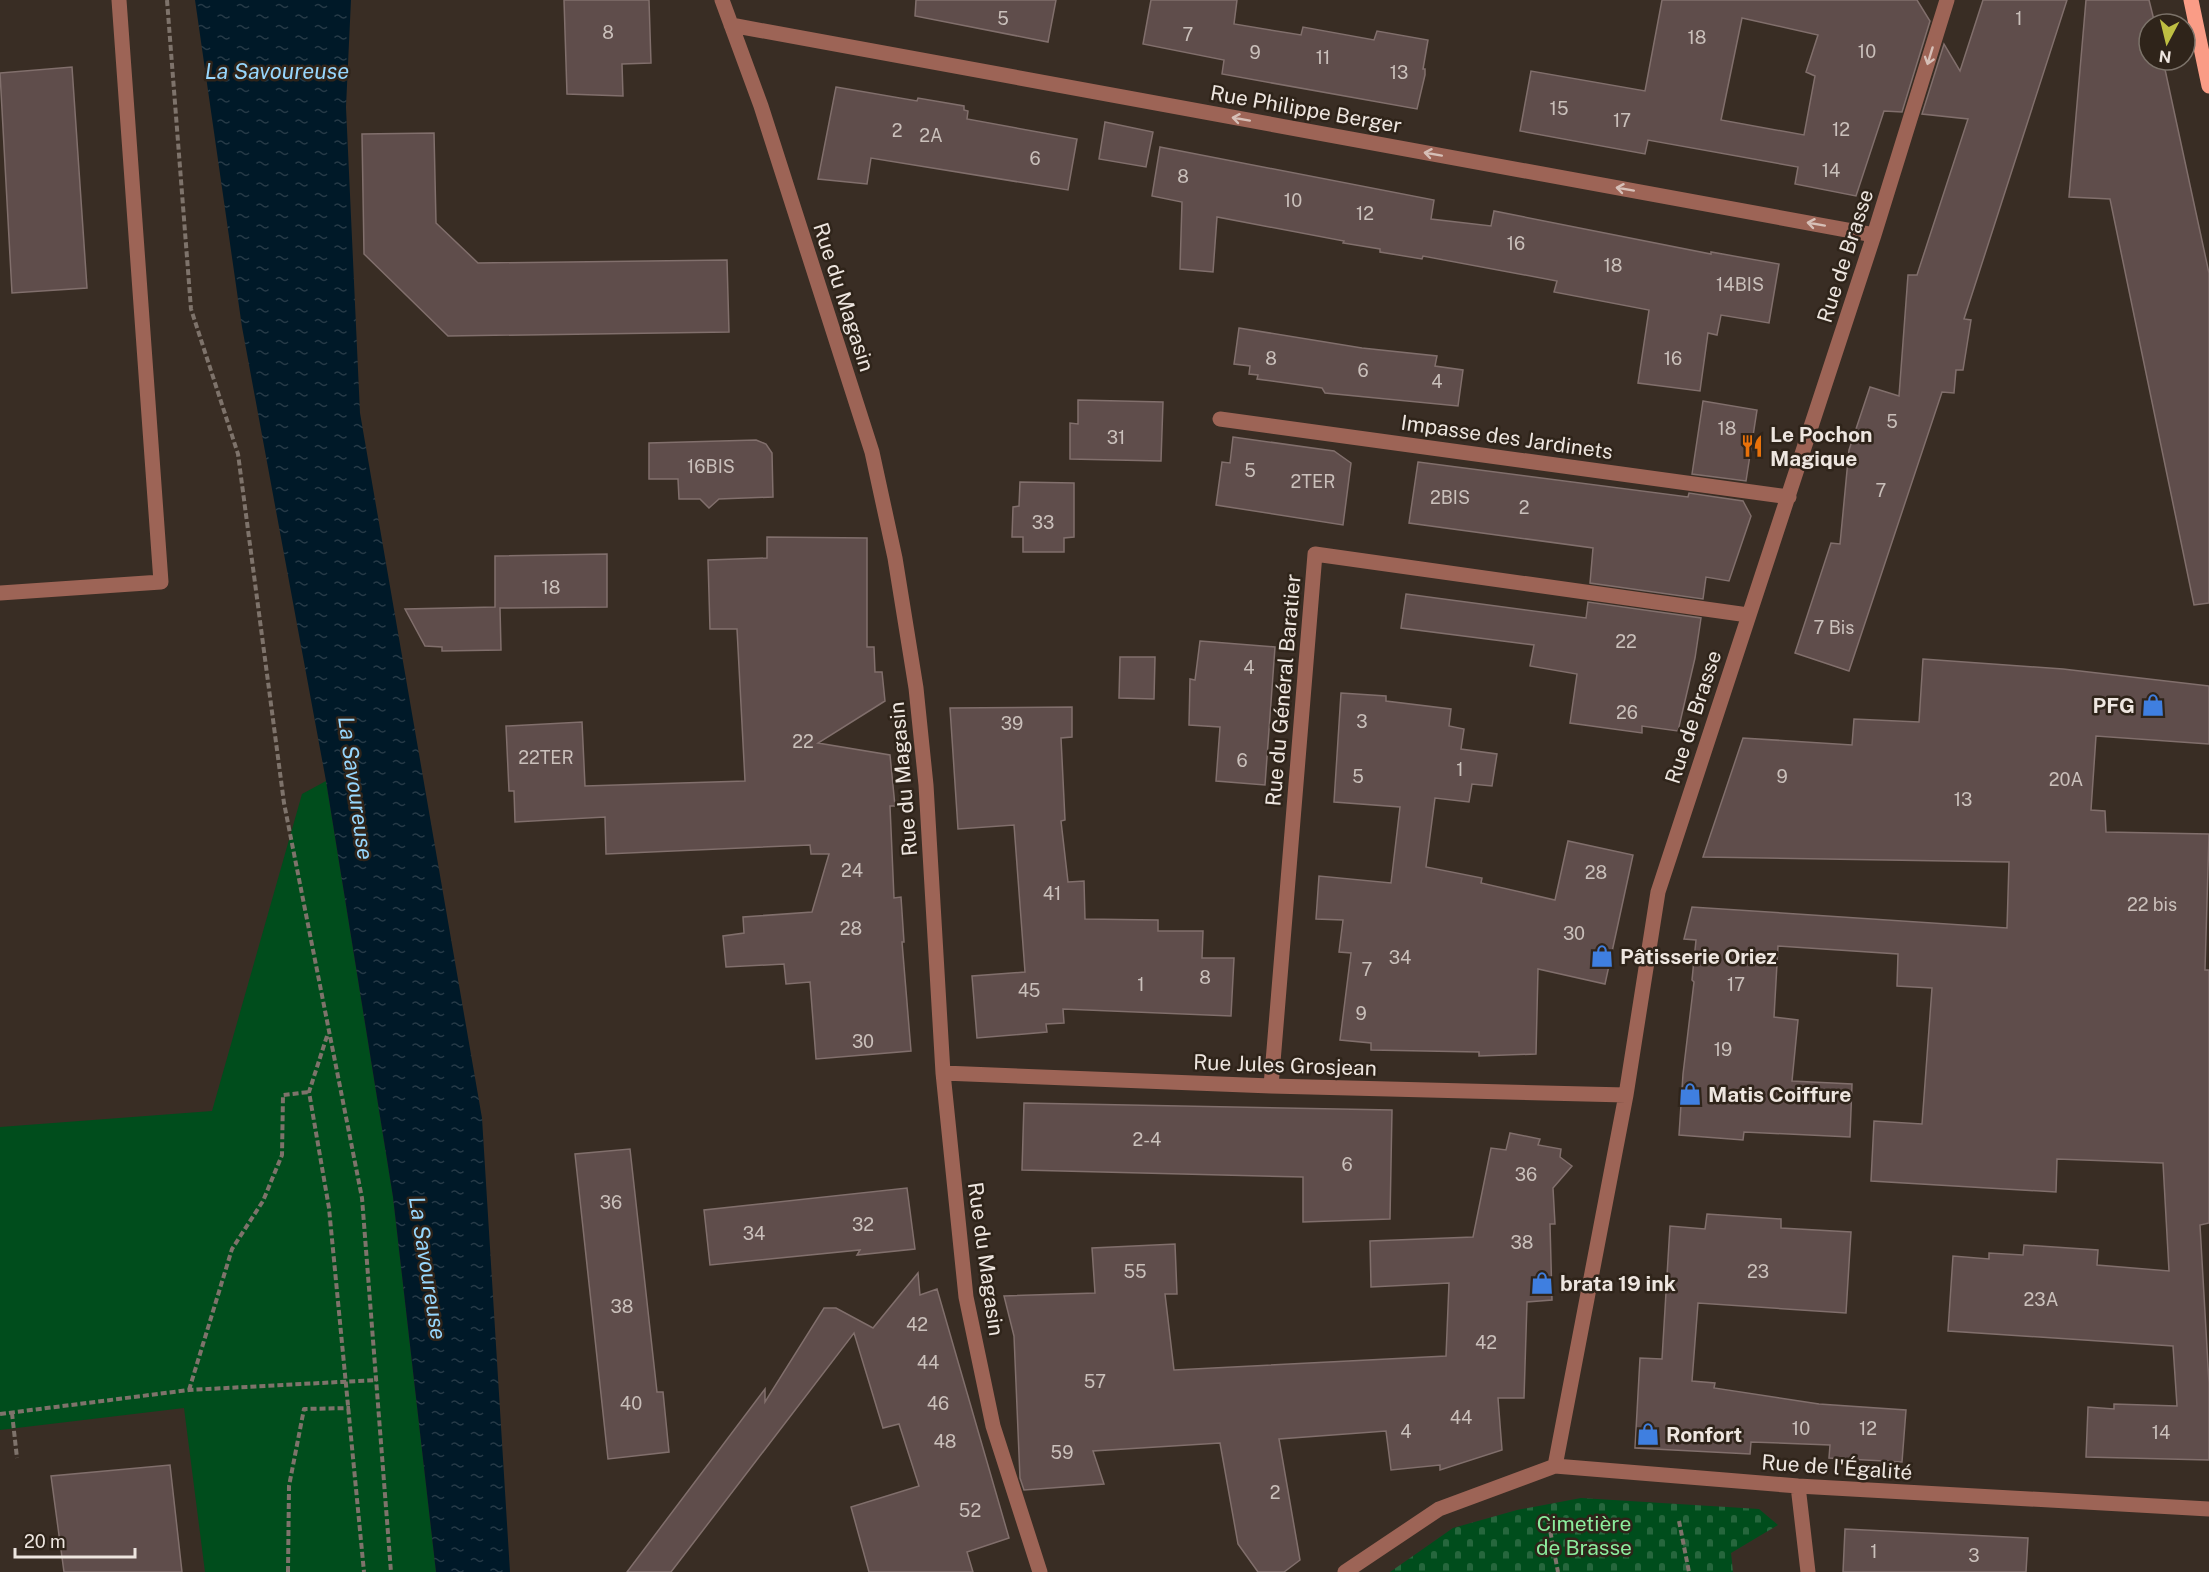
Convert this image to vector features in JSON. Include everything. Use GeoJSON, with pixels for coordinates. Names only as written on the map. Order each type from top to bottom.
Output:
{"type":"FeatureCollection","features":[{"type":"Feature","properties":{"kind":"main road"},"geometry":{"type":"LineString","coordinates":[[2191,0],[2209,86]]}},
{"type":"Feature","properties":{"kind":"street"},"geometry":{"type":"LineString","coordinates":[[0,593],[161,582],[119,0]]}},
{"type":"Feature","properties":{"kind":"street","name":"Rue du Magasin"},"geometry":{"type":"LineString","coordinates":[[722,0],[761,106],[872,452],[895,558],[916,688],[926,785],[943,1073],[966,1297],[993,1426],[1040,1572]]}},
{"type":"Feature","properties":{"kind":"street","name":"Rue de Brasse"},"geometry":{"type":"LineString","coordinates":[[1555,1466],[1626,1095],[1658,892],[1874,235],[1947,0]]}},
{"type":"Feature","properties":{"kind":"street","name":"Rue Philippe Berger"},"geometry":{"type":"LineString","coordinates":[[731,25],[1874,235]]}},
{"type":"Feature","properties":{"kind":"street","name":"Impasse des Jardinets"},"geometry":{"type":"LineString","coordinates":[[1220,419],[1789,497]]}},
{"type":"Feature","properties":{"kind":"street","name":"Rue du Général Baratier"},"geometry":{"type":"LineString","coordinates":[[1271,1086],[1316,554],[1748,615]]}},
{"type":"Feature","properties":{"kind":"street","name":"Rue Jules Grosjean"},"geometry":{"type":"LineString","coordinates":[[943,1073],[1271,1086],[1626,1095]]}},
{"type":"Feature","properties":{"kind":"street","name":"Rue de l'Égalité"},"geometry":{"type":"LineString","coordinates":[[1345,1572],[1438,1509],[1555,1466],[1798,1486],[2209,1509]]}},
{"type":"Feature","properties":{"kind":"street"},"geometry":{"type":"LineString","coordinates":[[1798,1486],[1808,1572]]}},
{"type":"Feature","properties":{"kind":"path"},"geometry":{"type":"LineString","coordinates":[[167,0],[191,309],[238,454],[284,803],[362,1198],[391,1572]]}},
{"type":"Feature","properties":{"kind":"path"},"geometry":{"type":"LineString","coordinates":[[328,1034],[309,1092],[329,1208],[350,1408],[363,1572]]}},
{"type":"Feature","properties":{"kind":"path"},"geometry":{"type":"LineString","coordinates":[[189,1390],[232,1249],[263,1201],[282,1155],[283,1095],[309,1092]]}},
{"type":"Feature","properties":{"kind":"path"},"geometry":{"type":"LineString","coordinates":[[0,1414],[189,1390],[377,1380]]}},
{"type":"Feature","properties":{"kind":"path"},"geometry":{"type":"LineString","coordinates":[[288,1572],[289,1486],[303,1409],[350,1408]]}},
{"type":"Feature","properties":{"kind":"path"},"geometry":{"type":"LineString","coordinates":[[12,1413],[17,1458]]}},
{"type":"Feature","properties":{"kind":"path"},"geometry":{"type":"LineString","coordinates":[[1548,1514],[1558,1572]]}},
{"type":"Feature","properties":{"kind":"path"},"geometry":{"type":"LineString","coordinates":[[1679,1521],[1689,1572]]}},
{"type":"Feature","properties":{"kind":"green space"},"geometry":{"type":"Polygon","coordinates":[[[326,781],[393,1197],[436,1572],[205,1572],[184,1408],[0,1430],[0,1127],[212,1111],[302,794],[326,781]]]}},
{"type":"Feature","properties":{"kind":"green space","name":"Cimetière de Brasse"},"geometry":{"type":"Polygon","coordinates":[[[1581,1498],[1759,1509],[1778,1525],[1731,1553],[1733,1572],[1390,1572],[1453,1528],[1517,1510],[1581,1498]]]}},
{"type":"Feature","properties":{"kind":"water","name":"La Savoureuse"},"geometry":{"type":"Polygon","coordinates":[[[195,0],[351,0],[346,107],[360,413],[482,1118],[510,1572],[436,1572],[393,1197],[326,781],[242,327],[195,0]]]}},
{"type":"Feature","properties":{"kind":"building"},"geometry":{"type":"Polygon","coordinates":[[[564,0],[649,0],[651,63],[622,64],[623,96],[567,94],[564,0]]]}},
{"type":"Feature","properties":{"kind":"building"},"geometry":{"type":"Polygon","coordinates":[[[916,0],[1056,0],[1048,42],[915,16],[916,0]]]}},
{"type":"Feature","properties":{"kind":"building"},"geometry":{"type":"Polygon","coordinates":[[[1151,0],[1237,0],[1234,24],[1301,35],[1303,27],[1374,40],[1377,31],[1428,40],[1423,69],[1425,69],[1425,75],[1417,109],[1222,74],[1224,60],[1143,44],[1151,0]]]}},
{"type":"Feature","properties":{"kind":"building"},"geometry":{"type":"Polygon","coordinates":[[[1662,0],[1917,0],[1930,21],[1902,112],[1884,111],[1856,196],[1795,184],[1798,167],[1648,140],[1645,154],[1520,131],[1531,71],[1645,91],[1662,0]],[[1742,18],[1721,120],[1804,135],[1815,76],[1806,72],[1818,35],[1742,18]]]}},
{"type":"Feature","properties":{"kind":"building"},"geometry":{"type":"Polygon","coordinates":[[[1983,0],[2067,0],[1964,319],[1971,320],[1963,370],[1956,370],[1954,393],[1942,392],[1849,671],[1795,653],[1831,543],[1840,544],[1849,450],[1870,387],[1899,396],[1908,275],[1917,275],[1968,119],[1922,114],[1944,44],[1960,71],[1983,0]]]}},
{"type":"Feature","properties":{"kind":"building"},"geometry":{"type":"Polygon","coordinates":[[[2086,0],[2149,0],[2152,12],[2137,12],[2137,72],[2166,72],[2209,273],[2209,603],[2194,605],[2110,199],[2069,197],[2086,0]]]}},
{"type":"Feature","properties":{"kind":"building"},"geometry":{"type":"Polygon","coordinates":[[[72,67],[87,288],[12,293],[0,73],[72,67]]]}},
{"type":"Feature","properties":{"kind":"building"},"geometry":{"type":"Polygon","coordinates":[[[836,87],[917,101],[918,98],[964,106],[964,110],[968,111],[967,119],[1077,139],[1068,190],[871,158],[867,184],[818,179],[836,87]]]}},
{"type":"Feature","properties":{"kind":"building"},"geometry":{"type":"Polygon","coordinates":[[[1105,122],[1153,132],[1146,167],[1099,159],[1105,122]]]}},
{"type":"Feature","properties":{"kind":"building"},"geometry":{"type":"Polygon","coordinates":[[[434,133],[436,223],[478,263],[727,260],[729,332],[448,336],[364,254],[362,134],[434,133]]]}},
{"type":"Feature","properties":{"kind":"building"},"geometry":{"type":"Polygon","coordinates":[[[1160,147],[1434,200],[1431,219],[1491,226],[1494,211],[1711,254],[1711,252],[1779,264],[1769,323],[1721,315],[1717,335],[1708,333],[1700,391],[1638,383],[1649,310],[1554,292],[1557,281],[1423,256],[1422,259],[1380,252],[1380,249],[1343,243],[1344,241],[1217,217],[1213,272],[1180,269],[1182,202],[1152,196],[1160,147]]]}},
{"type":"Feature","properties":{"kind":"building"},"geometry":{"type":"Polygon","coordinates":[[[1239,328],[1362,348],[1437,356],[1435,366],[1463,370],[1458,406],[1325,393],[1322,388],[1257,379],[1258,375],[1249,374],[1250,366],[1234,364],[1239,328]]]}},
{"type":"Feature","properties":{"kind":"building"},"geometry":{"type":"Polygon","coordinates":[[[1078,400],[1163,402],[1161,461],[1070,459],[1070,423],[1078,424],[1078,400]]]}},
{"type":"Feature","properties":{"kind":"building"},"geometry":{"type":"Polygon","coordinates":[[[1703,401],[1757,410],[1746,481],[1692,474],[1703,401]]]}},
{"type":"Feature","properties":{"kind":"building"},"geometry":{"type":"Polygon","coordinates":[[[1233,437],[1334,451],[1351,463],[1343,525],[1216,505],[1222,462],[1230,463],[1233,437]]]}},
{"type":"Feature","properties":{"kind":"building"},"geometry":{"type":"Polygon","coordinates":[[[756,440],[766,444],[772,453],[773,497],[719,499],[709,508],[700,499],[679,499],[678,479],[649,479],[649,443],[756,440]]]}},
{"type":"Feature","properties":{"kind":"building"},"geometry":{"type":"Polygon","coordinates":[[[1418,462],[1688,497],[1689,493],[1743,501],[1751,516],[1729,581],[1706,577],[1703,599],[1590,583],[1593,548],[1409,523],[1418,462]]]}},
{"type":"Feature","properties":{"kind":"building"},"geometry":{"type":"Polygon","coordinates":[[[1020,482],[1074,483],[1074,537],[1064,538],[1064,552],[1023,552],[1023,537],[1012,537],[1013,507],[1019,506],[1020,482]]]}},
{"type":"Feature","properties":{"kind":"building"},"geometry":{"type":"Polygon","coordinates":[[[767,537],[867,538],[867,647],[874,647],[875,672],[882,672],[885,701],[818,743],[890,755],[895,806],[890,806],[894,898],[901,897],[904,942],[902,942],[911,1051],[816,1059],[810,982],[786,984],[784,964],[726,967],[723,936],[744,933],[743,917],[812,912],[829,854],[811,854],[810,845],[606,854],[605,817],[515,822],[514,791],[509,791],[506,726],[582,722],[585,786],[745,781],[737,629],[710,629],[708,560],[767,558],[767,537]]]}},
{"type":"Feature","properties":{"kind":"building"},"geometry":{"type":"Polygon","coordinates":[[[607,554],[607,607],[500,608],[501,650],[442,651],[442,647],[425,646],[405,609],[495,607],[495,556],[607,554]]]}},
{"type":"Feature","properties":{"kind":"building"},"geometry":{"type":"Polygon","coordinates":[[[1406,594],[1586,618],[1588,602],[1701,618],[1695,658],[1678,731],[1642,726],[1642,733],[1570,723],[1577,674],[1530,666],[1534,645],[1401,628],[1406,594]]]}},
{"type":"Feature","properties":{"kind":"building"},"geometry":{"type":"Polygon","coordinates":[[[1200,641],[1275,647],[1265,785],[1216,781],[1220,727],[1189,725],[1190,679],[1195,680],[1200,641]]]}},
{"type":"Feature","properties":{"kind":"building"},"geometry":{"type":"Polygon","coordinates":[[[1120,657],[1155,657],[1154,699],[1119,698],[1120,657]]]}},
{"type":"Feature","properties":{"kind":"building"},"geometry":{"type":"Polygon","coordinates":[[[1923,659],[2063,669],[2209,686],[2209,744],[2096,736],[2091,810],[2105,811],[2106,832],[2209,834],[2205,970],[2209,970],[2209,1223],[2200,1225],[2209,1383],[2209,1460],[2086,1457],[2088,1407],[2114,1409],[2114,1404],[2177,1406],[2173,1346],[1948,1331],[1953,1256],[1989,1259],[1989,1253],[2023,1255],[2024,1245],[2098,1250],[2097,1265],[2169,1271],[2163,1163],[2057,1159],[2056,1192],[1871,1181],[1874,1121],[1922,1124],[1932,988],[1897,986],[1898,954],[1778,946],[1774,1017],[1798,1020],[1792,1081],[1852,1084],[1850,1137],[1744,1132],[1743,1140],[1679,1135],[1683,1074],[1694,982],[1692,980],[1696,940],[1684,939],[1692,907],[2007,928],[2009,862],[1703,857],[1743,738],[1852,745],[1854,719],[1919,722],[1923,659]]]}},
{"type":"Feature","properties":{"kind":"building"},"geometry":{"type":"Polygon","coordinates":[[[1341,693],[1386,696],[1386,701],[1451,709],[1449,726],[1464,729],[1461,749],[1497,754],[1492,786],[1472,784],[1469,802],[1435,798],[1426,867],[1482,878],[1481,883],[1555,900],[1568,841],[1633,855],[1605,984],[1538,969],[1536,1054],[1479,1056],[1479,1052],[1371,1050],[1371,1043],[1340,1040],[1351,953],[1339,952],[1343,920],[1316,919],[1319,876],[1391,883],[1400,807],[1334,802],[1341,693]]]}},
{"type":"Feature","properties":{"kind":"building"},"geometry":{"type":"Polygon","coordinates":[[[1072,707],[1072,737],[1061,738],[1065,820],[1061,821],[1068,882],[1084,881],[1085,919],[1158,920],[1158,931],[1203,931],[1202,958],[1234,958],[1231,1016],[1063,1009],[1064,1023],[1046,1024],[1047,1032],[977,1038],[972,976],[1025,972],[1014,825],[958,829],[950,708],[1072,707]]]}},
{"type":"Feature","properties":{"kind":"building"},"geometry":{"type":"Polygon","coordinates":[[[1024,1103],[1392,1110],[1390,1219],[1303,1222],[1303,1177],[1022,1170],[1024,1103]]]}},
{"type":"Feature","properties":{"kind":"building"},"geometry":{"type":"Polygon","coordinates":[[[1510,1133],[1540,1139],[1538,1145],[1561,1149],[1560,1157],[1572,1166],[1553,1188],[1555,1224],[1550,1224],[1552,1300],[1527,1302],[1524,1398],[1498,1398],[1502,1450],[1440,1470],[1440,1465],[1391,1470],[1386,1431],[1279,1439],[1300,1560],[1284,1572],[1258,1572],[1238,1544],[1220,1443],[1093,1451],[1104,1484],[1024,1490],[1020,1478],[1014,1336],[1004,1296],[1095,1293],[1092,1248],[1175,1244],[1177,1294],[1165,1294],[1174,1370],[1446,1356],[1449,1283],[1371,1287],[1370,1241],[1473,1237],[1491,1148],[1506,1150],[1510,1133]]]}},
{"type":"Feature","properties":{"kind":"building"},"geometry":{"type":"Polygon","coordinates":[[[630,1149],[657,1392],[663,1392],[669,1452],[608,1459],[575,1154],[630,1149]]]}},
{"type":"Feature","properties":{"kind":"building"},"geometry":{"type":"Polygon","coordinates":[[[907,1188],[915,1249],[857,1255],[860,1250],[710,1265],[704,1210],[907,1188]]]}},
{"type":"Feature","properties":{"kind":"building"},"geometry":{"type":"Polygon","coordinates":[[[1707,1214],[1781,1219],[1781,1228],[1851,1232],[1846,1313],[1698,1303],[1692,1381],[1715,1383],[1714,1388],[1819,1404],[1906,1410],[1902,1462],[1829,1458],[1830,1445],[1751,1442],[1750,1454],[1635,1448],[1640,1358],[1662,1359],[1670,1226],[1705,1229],[1707,1214]]]}},
{"type":"Feature","properties":{"kind":"building"},"geometry":{"type":"Polygon","coordinates":[[[918,1273],[920,1295],[937,1289],[1009,1538],[967,1552],[973,1572],[869,1572],[851,1507],[919,1486],[899,1424],[883,1428],[854,1333],[671,1572],[627,1572],[765,1389],[765,1402],[824,1308],[836,1308],[873,1328],[918,1273]]]}},
{"type":"Feature","properties":{"kind":"building"},"geometry":{"type":"Polygon","coordinates":[[[170,1465],[182,1572],[64,1572],[51,1476],[170,1465]]]}},
{"type":"Feature","properties":{"kind":"building"},"geometry":{"type":"Polygon","coordinates":[[[1845,1529],[2028,1538],[2026,1572],[1843,1572],[1845,1529]]]}},
{"type":"Feature","properties":{"kind":"place","name":"Le Pochon Magique"},"geometry":{"type":"Point","coordinates":[1752,446]}},
{"type":"Feature","properties":{"kind":"place","name":"PFG"},"geometry":{"type":"Point","coordinates":[2153,705]}},
{"type":"Feature","properties":{"kind":"place","name":"Pâtisserie Oriez"},"geometry":{"type":"Point","coordinates":[1602,956]}},
{"type":"Feature","properties":{"kind":"place","name":"Matis Coiffure"},"geometry":{"type":"Point","coordinates":[1690,1094]}},
{"type":"Feature","properties":{"kind":"place","name":"brata 19 ink"},"geometry":{"type":"Point","coordinates":[1542,1283]}},
{"type":"Feature","properties":{"kind":"place","name":"Ronfort"},"geometry":{"type":"Point","coordinates":[1648,1434]}}]}
